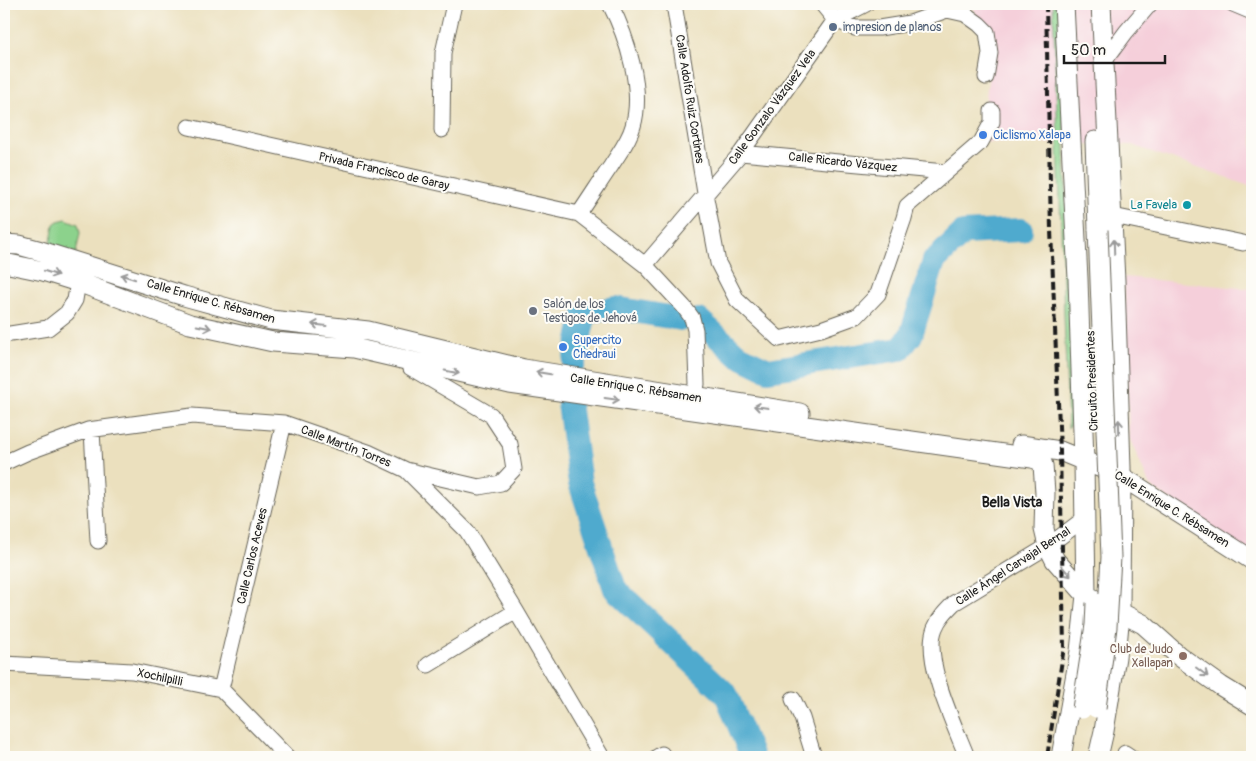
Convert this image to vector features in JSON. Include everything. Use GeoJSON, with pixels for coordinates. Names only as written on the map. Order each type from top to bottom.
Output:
{"type":"FeatureCollection","features":[{"type":"Feature","properties":{"kind":"main road"},"geometry":{"type":"LineString","coordinates":[[1061,757],[1080,651],[1086,595],[1080,332],[1064,4]]}},
{"type":"Feature","properties":{"kind":"main road","name":"Circuito Presidentes"},"geometry":{"type":"LineString","coordinates":[[1076,4],[1099,557],[1085,757]]}},
{"type":"Feature","properties":{"kind":"main road","name":"Circuito Presidentes"},"geometry":{"type":"LineString","coordinates":[[1072,757],[1089,708],[1108,627],[1111,557],[1090,4]]}},
{"type":"Feature","properties":{"kind":"main road"},"geometry":{"type":"LineString","coordinates":[[1098,757],[1116,657],[1120,613],[1121,476],[1113,216],[1101,4]]}},
{"type":"Feature","properties":{"kind":"main road","name":"Calle Enrique C. Rébsamen"},"geometry":{"type":"LineString","coordinates":[[4,244],[19,245],[57,255],[184,296],[271,320],[368,331],[524,370],[694,404],[1039,460],[1043,465],[1045,493],[1044,529],[1048,546],[1055,560],[1086,595]]}},
{"type":"Feature","properties":{"kind":"main road","name":"Calle Enrique C. Rébsamen"},"geometry":{"type":"LineString","coordinates":[[4,263],[43,270],[190,324],[273,342],[354,348],[411,366],[510,384],[694,404],[1051,450],[1121,476],[1252,560]]}},
{"type":"Feature","properties":{"kind":"main road"},"geometry":{"type":"LineString","coordinates":[[1078,279],[1085,289],[1096,292],[1108,289],[1115,280]]}},
{"type":"Feature","properties":{"kind":"main road"},"geometry":{"type":"LineString","coordinates":[[1080,332],[1087,322],[1098,319],[1109,322],[1116,332]]}},
{"type":"Feature","properties":{"kind":"main road"},"geometry":{"type":"LineString","coordinates":[[1085,496],[1088,490],[1097,483],[1121,476]]}},
{"type":"Feature","properties":{"kind":"main road"},"geometry":{"type":"LineString","coordinates":[[1086,595],[1143,624],[1179,656],[1221,686],[1252,705]]}},
{"type":"Feature","properties":{"kind":"main road"},"geometry":{"type":"LineString","coordinates":[[1080,651],[1091,637],[1102,634],[1113,643],[1116,657]]}},
{"type":"Feature","properties":{"kind":"street"},"geometry":{"type":"LineString","coordinates":[[442,130],[444,53],[454,4]]}},
{"type":"Feature","properties":{"kind":"street"},"geometry":{"type":"LineString","coordinates":[[610,4],[621,26],[628,52],[635,81],[636,110],[633,126],[626,143],[579,214],[645,265],[692,318],[695,330],[697,384],[694,404]]}},
{"type":"Feature","properties":{"kind":"street","name":"Calle Adolfo Ruiz Cortines"},"geometry":{"type":"LineString","coordinates":[[674,4],[718,263],[737,300],[779,339],[821,329],[857,316],[872,302],[878,294],[907,206],[945,172]]}},
{"type":"Feature","properties":{"kind":"street"},"geometry":{"type":"LineString","coordinates":[[822,4],[835,20],[855,28],[879,28],[910,23],[947,10],[965,14],[987,32],[990,53],[986,77]]}},
{"type":"Feature","properties":{"kind":"street","name":"Calle Gonzalo Vázquez Vela"},"geometry":{"type":"LineString","coordinates":[[645,265],[741,152],[835,20],[866,4]]}},
{"type":"Feature","properties":{"kind":"street"},"geometry":{"type":"LineString","coordinates":[[1103,63],[1150,4]]}},
{"type":"Feature","properties":{"kind":"street"},"geometry":{"type":"LineString","coordinates":[[945,172],[981,142],[992,122],[992,112]]}},
{"type":"Feature","properties":{"kind":"street","name":"Privada Francisco de Garay"},"geometry":{"type":"LineString","coordinates":[[189,127],[579,214]]}},
{"type":"Feature","properties":{"kind":"street","name":"Calle Ricardo Vázquez"},"geometry":{"type":"LineString","coordinates":[[741,152],[945,172]]}},
{"type":"Feature","properties":{"kind":"street"},"geometry":{"type":"LineString","coordinates":[[1113,216],[1244,243]]}},
{"type":"Feature","properties":{"kind":"street"},"geometry":{"type":"LineString","coordinates":[[4,335],[48,328],[67,313],[75,300],[78,282]]}},
{"type":"Feature","properties":{"kind":"street"},"geometry":{"type":"LineString","coordinates":[[406,470],[479,487],[501,483],[514,469],[510,444],[491,415],[411,366]]}},
{"type":"Feature","properties":{"kind":"street","name":"Calle Martín Torres"},"geometry":{"type":"LineString","coordinates":[[4,463],[28,452],[92,430],[192,416],[284,423],[368,452],[406,470],[467,531],[516,610],[602,757]]}},
{"type":"Feature","properties":{"kind":"street","name":"Calle Carlos Aceves"},"geometry":{"type":"LineString","coordinates":[[221,690],[284,423]]}},
{"type":"Feature","properties":{"kind":"street"},"geometry":{"type":"LineString","coordinates":[[92,430],[98,541]]}},
{"type":"Feature","properties":{"kind":"street","name":"Calle Ángel Carvajal Bernal"},"geometry":{"type":"LineString","coordinates":[[967,757],[936,677],[932,643],[934,628],[943,613],[954,604],[1048,546],[1085,518]]}},
{"type":"Feature","properties":{"kind":"street"},"geometry":{"type":"LineString","coordinates":[[428,665],[516,610]]}},
{"type":"Feature","properties":{"kind":"street","name":"Xochilpilli"},"geometry":{"type":"LineString","coordinates":[[4,664],[132,671],[221,690]]}},
{"type":"Feature","properties":{"kind":"street"},"geometry":{"type":"LineString","coordinates":[[221,690],[287,757]]}},
{"type":"Feature","properties":{"kind":"street"},"geometry":{"type":"LineString","coordinates":[[793,699],[802,718],[814,757]]}},
{"type":"Feature","properties":{"kind":"shaded area"},"geometry":{"type":"Polygon","coordinates":[[[972,4],[1252,4],[1252,187],[1132,145],[981,142],[991,54],[972,4]]]}},
{"type":"Feature","properties":{"kind":"shaded area"},"geometry":{"type":"Polygon","coordinates":[[[1124,277],[1252,289],[1252,557],[1150,486],[1129,437],[1124,277]]]}},
{"type":"Feature","properties":{"kind":"green space"},"geometry":{"type":"Polygon","coordinates":[[[1053,4],[1061,4],[1070,327],[1076,415],[1068,428],[1053,4]]]}},
{"type":"Feature","properties":{"kind":"green space"},"geometry":{"type":"Polygon","coordinates":[[[66,219],[78,224],[80,233],[76,253],[50,247],[54,224],[66,219]]]}},
{"type":"Feature","properties":{"kind":"waterway"},"geometry":{"type":"LineString","coordinates":[[699,320],[739,356],[768,370],[900,349],[911,335],[934,261],[963,233],[1021,230]]}},
{"type":"Feature","properties":{"kind":"waterway"},"geometry":{"type":"LineString","coordinates":[[574,362],[585,313],[615,308],[681,319]]}},
{"type":"Feature","properties":{"kind":"waterway"},"geometry":{"type":"LineString","coordinates":[[568,396],[580,483],[615,589],[726,694],[752,757]]}},
{"type":"Feature","properties":{"kind":"railway"},"geometry":{"type":"LineString","coordinates":[[1046,4],[1064,647],[1047,757]]}},
{"type":"Feature","properties":{"kind":"place","name":"impresion de planos"},"geometry":{"type":"Point","coordinates":[833,27]}},
{"type":"Feature","properties":{"kind":"place","name":"Ciclismo Xalapa"},"geometry":{"type":"Point","coordinates":[983,135]}},
{"type":"Feature","properties":{"kind":"place","name":"La Favela"},"geometry":{"type":"Point","coordinates":[1187,205]}},
{"type":"Feature","properties":{"kind":"place","name":"Salón de los Testigos de Jehová"},"geometry":{"type":"Point","coordinates":[533,311]}},
{"type":"Feature","properties":{"kind":"place","name":"Supercito Chedraui"},"geometry":{"type":"Point","coordinates":[563,347]}},
{"type":"Feature","properties":{"kind":"place","name":"Club de Judo Xallapan"},"geometry":{"type":"Point","coordinates":[1183,656]}},
{"type":"Feature","properties":{"kind":"district","name":"Bella Vista"},"geometry":{"type":"Point","coordinates":[1012,502]}}]}
